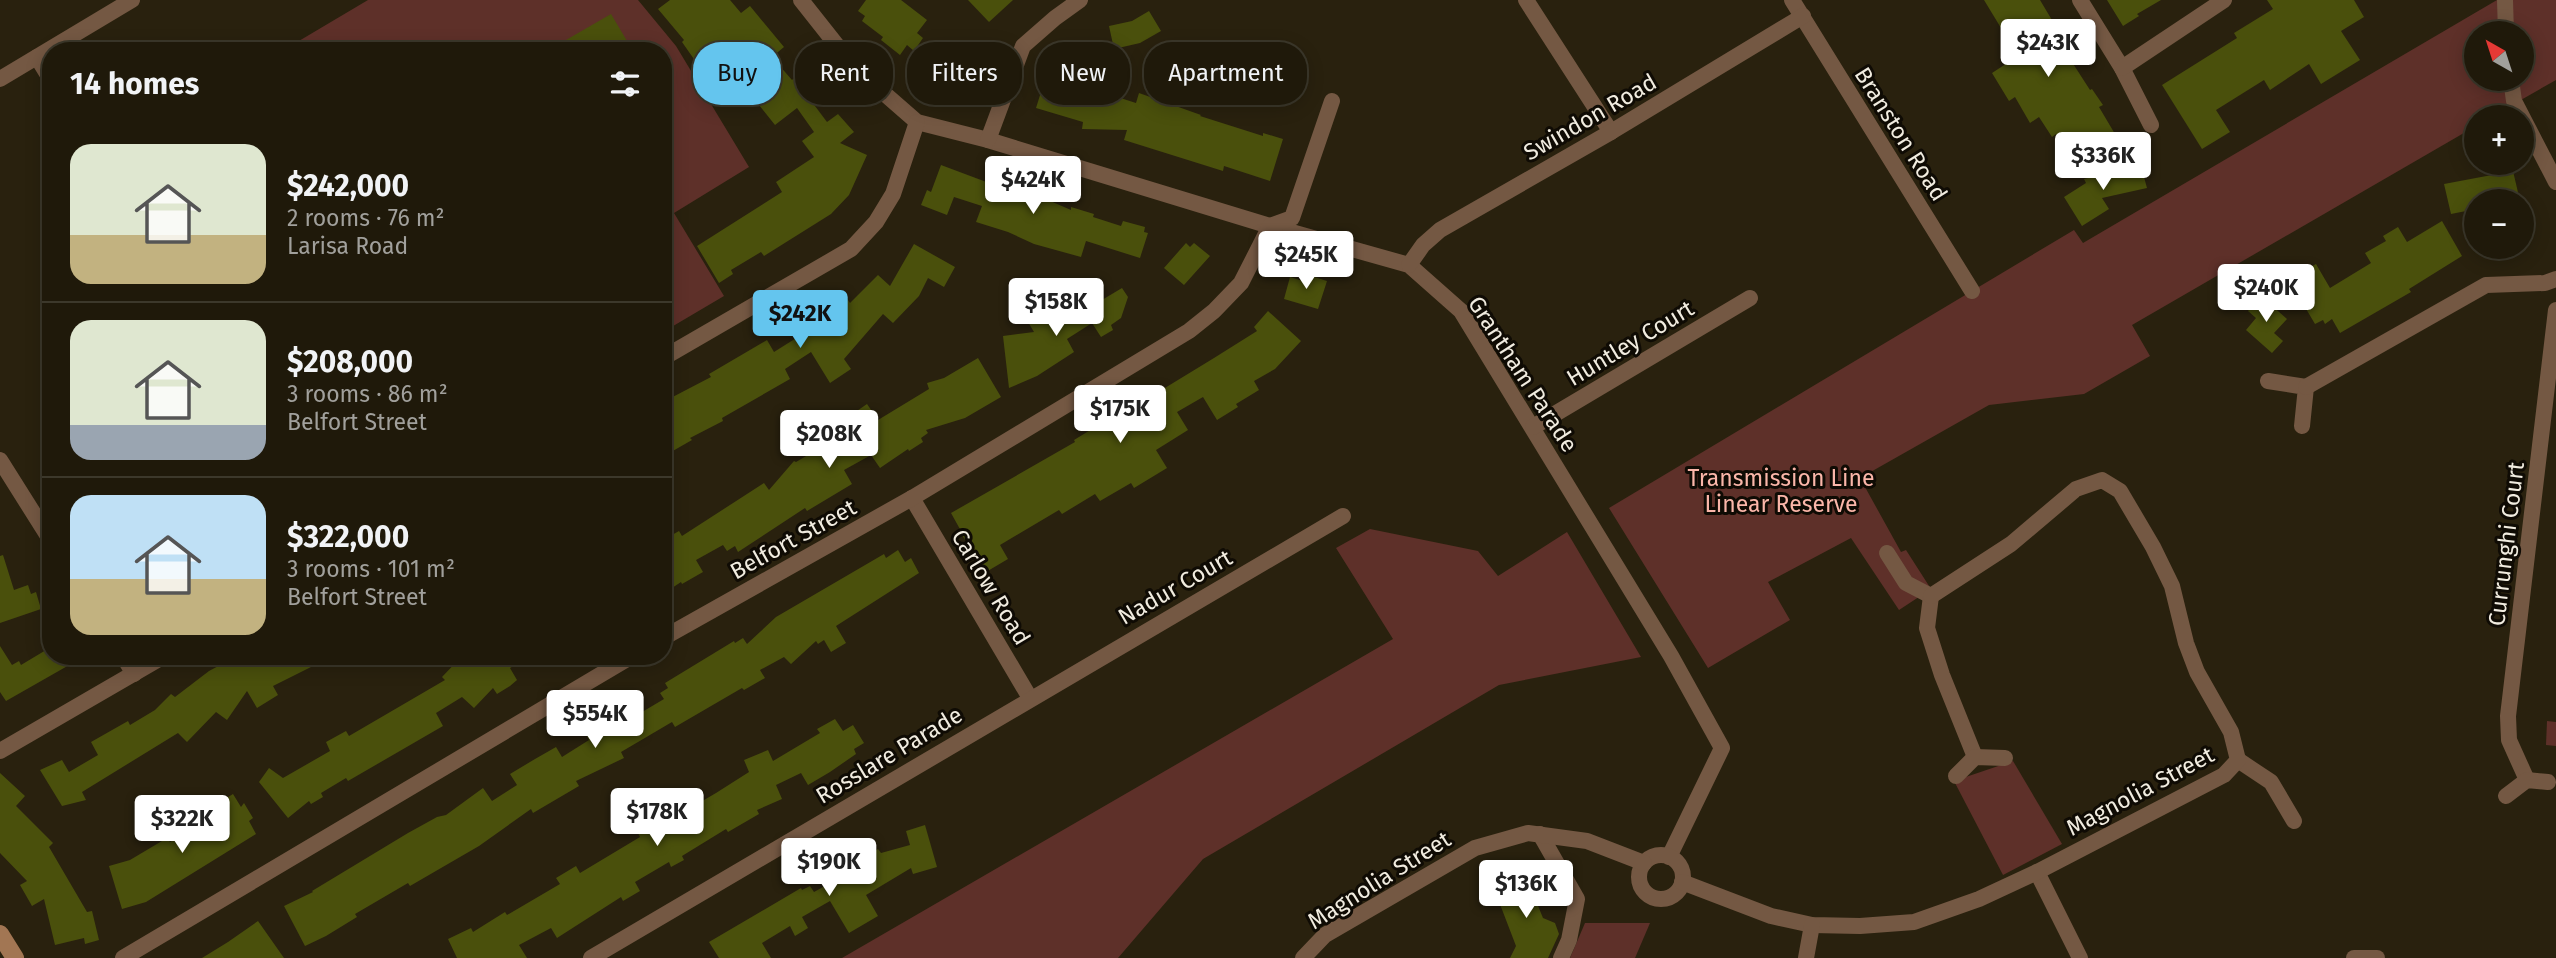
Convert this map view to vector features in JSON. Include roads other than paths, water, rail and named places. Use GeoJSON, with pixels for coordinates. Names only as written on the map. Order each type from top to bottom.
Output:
{"type":"FeatureCollection","features":[{"type":"Feature","properties":{"kind":"street"},"geometry":{"type":"LineString","coordinates":[[62,42],[132,0]]}},
{"type":"Feature","properties":{"kind":"street","name":"Grantham Parade"},"geometry":{"type":"LineString","coordinates":[[801,0],[854,67],[917,122],[988,140],[1270,226],[1409,265],[1461,312],[1671,656],[1722,748],[1669,857]]}},
{"type":"Feature","properties":{"kind":"street"},"geometry":{"type":"LineString","coordinates":[[988,140],[1023,46],[1080,0]]}},
{"type":"Feature","properties":{"kind":"street"},"geometry":{"type":"LineString","coordinates":[[1526,0],[1611,132]]}},
{"type":"Feature","properties":{"kind":"street","name":"Branston Road"},"geometry":{"type":"LineString","coordinates":[[1793,0],[1972,291]]}},
{"type":"Feature","properties":{"kind":"street"},"geometry":{"type":"LineString","coordinates":[[2080,0],[2122,68],[2151,125]]}},
{"type":"Feature","properties":{"kind":"street"},"geometry":{"type":"LineString","coordinates":[[2122,68],[2224,0]]}},
{"type":"Feature","properties":{"kind":"street"},"geometry":{"type":"LineString","coordinates":[[2505,0],[2506,21]]}},
{"type":"Feature","properties":{"kind":"street","name":"Swindon Road"},"geometry":{"type":"LineString","coordinates":[[1409,265],[1423,245],[1440,230],[1611,132],[1803,16]]}},
{"type":"Feature","properties":{"kind":"street"},"geometry":{"type":"LineString","coordinates":[[0,79],[42,54]]}},
{"type":"Feature","properties":{"kind":"street"},"geometry":{"type":"LineString","coordinates":[[37,57],[42,65]]}},
{"type":"Feature","properties":{"kind":"street"},"geometry":{"type":"LineString","coordinates":[[2513,91],[2514,101],[2556,183]]}},
{"type":"Feature","properties":{"kind":"street"},"geometry":{"type":"LineString","coordinates":[[1270,226],[1292,218],[1332,101]]}},
{"type":"Feature","properties":{"kind":"street"},"geometry":{"type":"LineString","coordinates":[[672,353],[851,248],[876,222],[893,194],[917,122]]}},
{"type":"Feature","properties":{"kind":"street","name":"Belfort Street"},"geometry":{"type":"LineString","coordinates":[[672,633],[912,498],[1189,331],[1214,311],[1241,283],[1270,226]]}},
{"type":"Feature","properties":{"kind":"street"},"geometry":{"type":"LineString","coordinates":[[2268,382],[2306,387],[2486,285],[2545,283],[2556,279]]}},
{"type":"Feature","properties":{"kind":"street","name":"Huntley Court"},"geometry":{"type":"LineString","coordinates":[[1533,427],[1750,299]]}},
{"type":"Feature","properties":{"kind":"street","name":"Currunghi Court"},"geometry":{"type":"LineString","coordinates":[[2527,780],[2509,740],[2508,716],[2556,310]]}},
{"type":"Feature","properties":{"kind":"street"},"geometry":{"type":"LineString","coordinates":[[2302,426],[2306,387]]}},
{"type":"Feature","properties":{"kind":"street"},"geometry":{"type":"LineString","coordinates":[[0,460],[42,527]]}},
{"type":"Feature","properties":{"kind":"street","name":"Magnolia Street"},"geometry":{"type":"LineString","coordinates":[[1682,882],[1771,916],[1812,925],[1860,926],[1914,922],[1979,899],[2037,872],[2224,775],[2238,760],[2231,732],[2197,671],[2186,643],[2172,586],[2163,567],[2120,491],[2102,480],[2076,489],[2011,544],[1931,596]]}},
{"type":"Feature","properties":{"kind":"street","name":"Carlow Road"},"geometry":{"type":"LineString","coordinates":[[912,498],[1030,698]]}},
{"type":"Feature","properties":{"kind":"street","name":"Nadur Court"},"geometry":{"type":"LineString","coordinates":[[1030,698],[1343,516]]}},
{"type":"Feature","properties":{"kind":"street"},"geometry":{"type":"LineString","coordinates":[[1886,553],[1906,583],[1931,596],[1927,628],[1942,676],[1975,757]]}},
{"type":"Feature","properties":{"kind":"street"},"geometry":{"type":"LineString","coordinates":[[128,665],[134,674]]}},
{"type":"Feature","properties":{"kind":"street"},"geometry":{"type":"LineString","coordinates":[[0,751],[149,665]]}},
{"type":"Feature","properties":{"kind":"street"},"geometry":{"type":"LineString","coordinates":[[123,958],[617,665]]}},
{"type":"Feature","properties":{"kind":"street","name":"Rosslare Parade"},"geometry":{"type":"LineString","coordinates":[[591,958],[1030,698]]}},
{"type":"Feature","properties":{"kind":"street"},"geometry":{"type":"LineString","coordinates":[[1956,776],[1975,757],[2005,758]]}},
{"type":"Feature","properties":{"kind":"street"},"geometry":{"type":"LineString","coordinates":[[2238,760],[2271,782],[2294,821]]}},
{"type":"Feature","properties":{"kind":"street"},"geometry":{"type":"LineString","coordinates":[[2505,796],[2527,780],[2548,782]]}},
{"type":"Feature","properties":{"kind":"street","name":"Magnolia Street"},"geometry":{"type":"LineString","coordinates":[[1303,958],[1325,935],[1475,848],[1528,833],[1587,841],[1644,863]]}},
{"type":"Feature","properties":{"kind":"street"},"geometry":{"type":"LineString","coordinates":[[1540,834],[1577,899],[1569,940],[1561,958]]}},
{"type":"Feature","properties":{"kind":"street"},"geometry":{"type":"LineString","coordinates":[[1658,856],[1669,857],[1680,867],[1682,882],[1679,889],[1667,898],[1652,898],[1641,887],[1639,880],[1639,872],[1644,863],[1658,856]]}},
{"type":"Feature","properties":{"kind":"street"},"geometry":{"type":"LineString","coordinates":[[2037,872],[2080,958]]}},
{"type":"Feature","properties":{"kind":"street"},"geometry":{"type":"LineString","coordinates":[[1806,958],[1812,925]]}},
{"type":"Feature","properties":{"kind":"street"},"geometry":{"type":"LineString","coordinates":[[0,933],[15,958]]}},
{"type":"Feature","properties":{"kind":"street"},"geometry":{"type":"LineString","coordinates":[[2354,958],[2376,958]]}},
{"type":"Feature","properties":{"kind":"park label","name":"Transmission Line Linear Reserve"},"geometry":{"type":"Point","coordinates":[1781,491]}}]}
